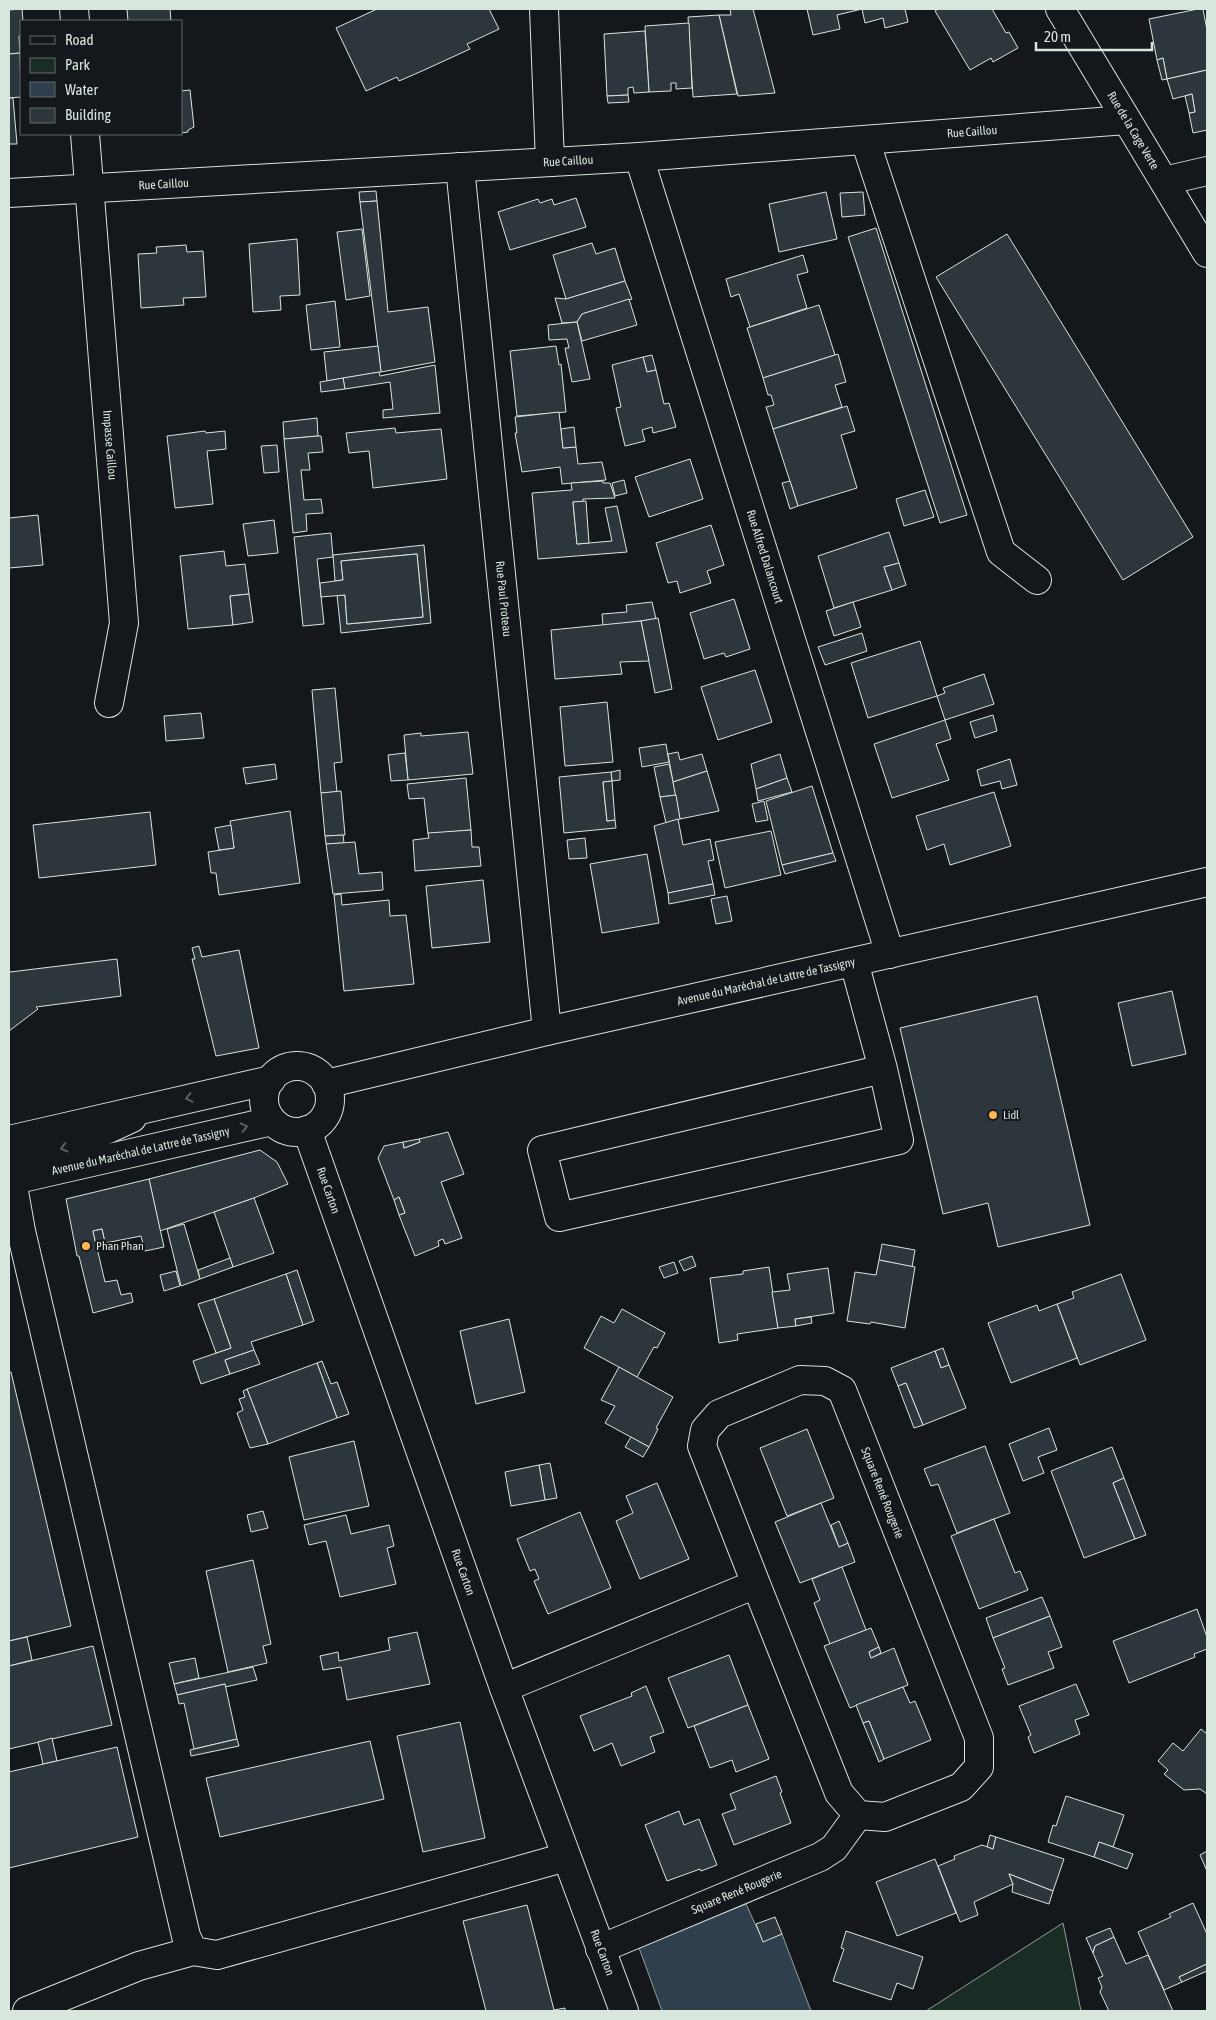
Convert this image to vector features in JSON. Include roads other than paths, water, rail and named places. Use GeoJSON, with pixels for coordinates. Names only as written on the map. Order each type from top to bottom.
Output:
{"type":"FeatureCollection","features":[{"type":"Feature","properties":{"kind":"street","name":"Rue de la Cage Verte"},"geometry":{"type":"LineString","coordinates":[[1060,9],[1207,253]]}},
{"type":"Feature","properties":{"kind":"street"},"geometry":{"type":"LineString","coordinates":[[543,11],[550,162]]}},
{"type":"Feature","properties":{"kind":"street","name":"Rue Caillou"},"geometry":{"type":"LineString","coordinates":[[9,193],[640,158],[1126,120]]}},
{"type":"Feature","properties":{"kind":"street","name":"Impasse Caillou"},"geometry":{"type":"LineString","coordinates":[[85,135],[124,623],[109,703]]}},
{"type":"Feature","properties":{"kind":"street"},"geometry":{"type":"LineString","coordinates":[[865,140],[1001,552],[1037,580]]}},
{"type":"Feature","properties":{"kind":"street","name":"Rue Alfred Dalancourt"},"geometry":{"type":"LineString","coordinates":[[640,158],[890,954]]}},
{"type":"Feature","properties":{"kind":"street","name":"Rue Paul Proteau"},"geometry":{"type":"LineString","coordinates":[[460,167],[547,1031]]}},
{"type":"Feature","properties":{"kind":"street"},"geometry":{"type":"LineString","coordinates":[[1164,181],[1207,171]]}},
{"type":"Feature","properties":{"kind":"street","name":"Avenue du Maréchal de Lattre de Tassigny"},"geometry":{"type":"LineString","coordinates":[[9,1140],[271,1080],[279,1072],[289,1067],[300,1066],[311,1069],[320,1075],[326,1084],[547,1031],[1207,882]]}},
{"type":"Feature","properties":{"kind":"street"},"geometry":{"type":"LineString","coordinates":[[854,962],[883,1069],[899,1140],[559,1217],[542,1150],[883,1069]]}},
{"type":"Feature","properties":{"kind":"street"},"geometry":{"type":"LineString","coordinates":[[271,1080],[266,1088],[264,1098],[268,1114],[272,1121],[288,1131],[298,1132],[317,1125],[325,1116],[329,1106],[330,1095],[326,1084]]}},
{"type":"Feature","properties":{"kind":"street","name":"Avenue du Maréchal de Lattre de Tassigny"},"geometry":{"type":"LineString","coordinates":[[10,1174],[156,1106]]}},
{"type":"Feature","properties":{"kind":"street","name":"Avenue du Maréchal de Lattre de Tassigny"},"geometry":{"type":"LineString","coordinates":[[10,1174],[272,1121]]}},
{"type":"Feature","properties":{"kind":"street","name":"Rue Carton"},"geometry":{"type":"LineString","coordinates":[[307,1130],[504,1688],[624,2011]]}},
{"type":"Feature","properties":{"kind":"street"},"geometry":{"type":"LineString","coordinates":[[10,1174],[21,1231],[177,1898],[186,1936],[193,1951]]}},
{"type":"Feature","properties":{"kind":"street","name":"Square René Rougerie"},"geometry":{"type":"LineString","coordinates":[[800,1380],[825,1380],[842,1390],[979,1738],[979,1767],[961,1787],[885,1817],[858,1815],[839,1793],[756,1584],[702,1446],[705,1430],[719,1414],[800,1380]]}},
{"type":"Feature","properties":{"kind":"street"},"geometry":{"type":"LineString","coordinates":[[504,1688],[756,1584]]}},
{"type":"Feature","properties":{"kind":"street","name":"Square René Rougerie"},"geometry":{"type":"LineString","coordinates":[[600,1948],[820,1857],[834,1848],[858,1815]]}},
{"type":"Feature","properties":{"kind":"street"},"geometry":{"type":"LineString","coordinates":[[27,2011],[139,1966],[193,1951],[216,1955],[566,1857]]}},
{"type":"Feature","properties":{"kind":"water"},"geometry":{"type":"Polygon","coordinates":[[[746,1904],[763,1941],[782,1934],[811,2011],[662,2011],[638,1945],[746,1904]]]}},
{"type":"Feature","properties":{"kind":"place","name":"Lidl"},"geometry":{"type":"Point","coordinates":[993,1115]}},
{"type":"Feature","properties":{"kind":"place","name":"Phan Phan"},"geometry":{"type":"Point","coordinates":[86,1246]}}]}
